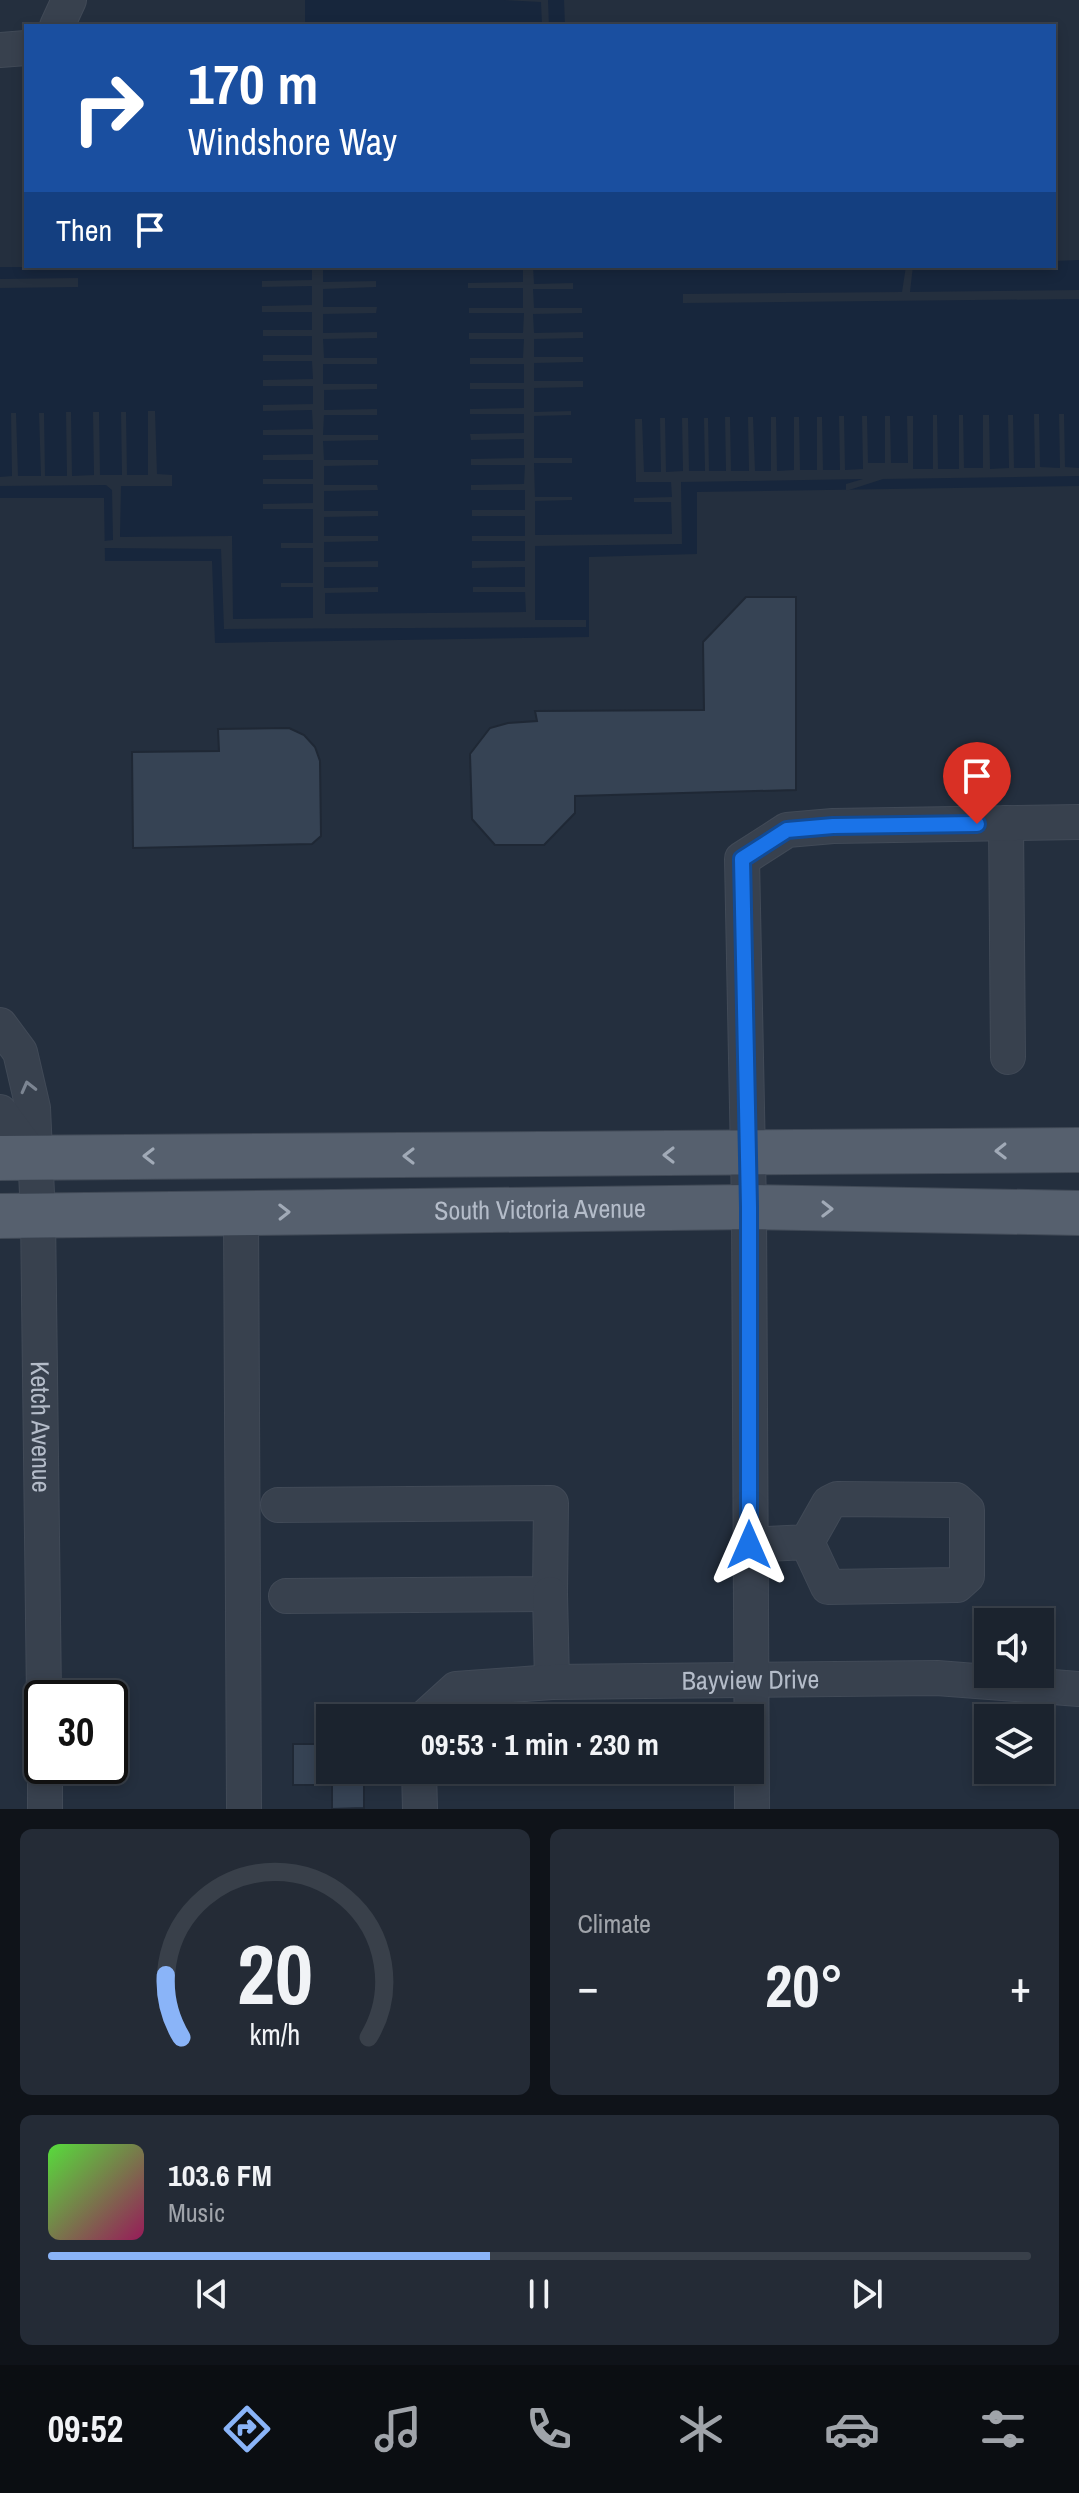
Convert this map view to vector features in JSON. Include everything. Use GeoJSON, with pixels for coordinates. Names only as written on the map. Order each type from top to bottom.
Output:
{"type":"FeatureCollection","features":[{"type":"Feature","properties":{"kind":"main road","name":"South Victoria Avenue"},"geometry":{"type":"LineString","coordinates":[[17,1158],[747,1155],[1079,1150]]}},
{"type":"Feature","properties":{"kind":"main road","name":"South Victoria Avenue"},"geometry":{"type":"LineString","coordinates":[[19,1216],[749,1207],[1079,1213]]}},
{"type":"Feature","properties":{"kind":"street"},"geometry":{"type":"LineString","coordinates":[[0,50],[24,48]]}},
{"type":"Feature","properties":{"kind":"street"},"geometry":{"type":"LineString","coordinates":[[752,1809],[749,1207],[742,859],[787,830],[833,826],[1079,822]]}},
{"type":"Feature","properties":{"kind":"street"},"geometry":{"type":"LineString","coordinates":[[1006,823],[1008,1057]]}},
{"type":"Feature","properties":{"kind":"street","name":"Ketch Avenue"},"geometry":{"type":"LineString","coordinates":[[0,1025],[20,1052],[33,1108],[17,1158],[43,1680]]}},
{"type":"Feature","properties":{"kind":"street"},"geometry":{"type":"LineString","coordinates":[[0,1112],[17,1158]]}},
{"type":"Feature","properties":{"kind":"street"},"geometry":{"type":"LineString","coordinates":[[241,1213],[244,1809]]}},
{"type":"Feature","properties":{"kind":"street"},"geometry":{"type":"LineString","coordinates":[[837,1499],[956,1500],[967,1510],[967,1576],[957,1585],[828,1587],[807,1542],[829,1503],[837,1499]]}},
{"type":"Feature","properties":{"kind":"street"},"geometry":{"type":"LineString","coordinates":[[278,1505],[551,1503],[552,1682]]}},
{"type":"Feature","properties":{"kind":"street"},"geometry":{"type":"LineString","coordinates":[[749,1545],[807,1542]]}},
{"type":"Feature","properties":{"kind":"street"},"geometry":{"type":"LineString","coordinates":[[286,1596],[550,1594]]}},
{"type":"Feature","properties":{"kind":"street","name":"Bayview Drive"},"geometry":{"type":"LineString","coordinates":[[439,1704],[456,1689],[552,1682],[937,1678],[1079,1689]]}},
{"type":"Feature","properties":{"kind":"street"},"geometry":{"type":"LineString","coordinates":[[45,1784],[45,1809]]}},
{"type":"Feature","properties":{"kind":"street"},"geometry":{"type":"LineString","coordinates":[[419,1784],[420,1809]]}},
{"type":"Feature","properties":{"kind":"water"},"geometry":{"type":"Polygon","coordinates":[[[305,0],[564,0],[565,24],[305,24],[305,0]]]}},
{"type":"Feature","properties":{"kind":"water"},"geometry":{"type":"Polygon","coordinates":[[[1079,260],[1079,486],[697,492],[697,554],[589,557],[589,637],[215,643],[212,561],[105,561],[104,498],[0,498],[0,267],[1056,268],[1056,261],[1079,260]]]}},
{"type":"Feature","properties":{"kind":"pier"},"geometry":{"type":"Polygon","coordinates":[[[503,0],[548,0],[549,24],[542,24],[541,2],[503,0]]]}},
{"type":"Feature","properties":{"kind":"pier"},"geometry":{"type":"Polygon","coordinates":[[[312,268],[323,268],[323,282],[376,281],[376,287],[323,289],[323,307],[377,307],[376,313],[323,314],[323,333],[377,332],[377,338],[323,339],[324,358],[377,358],[377,364],[323,364],[323,384],[377,384],[377,389],[324,390],[324,410],[377,409],[377,415],[324,415],[323,435],[378,435],[378,440],[323,441],[324,460],[378,460],[378,465],[324,466],[324,485],[377,485],[378,490],[324,491],[324,511],[378,511],[378,516],[324,517],[324,536],[378,536],[378,541],[324,542],[324,562],[378,561],[378,567],[324,567],[324,588],[378,587],[378,592],[325,593],[325,614],[526,612],[525,592],[473,592],[473,587],[525,587],[525,567],[472,568],[472,561],[525,561],[525,541],[472,541],[472,536],[525,536],[525,516],[472,516],[472,510],[525,510],[525,490],[471,490],[471,485],[524,484],[525,465],[471,465],[471,459],[524,458],[524,439],[471,440],[470,434],[524,433],[524,414],[470,414],[470,409],[524,408],[524,389],[470,389],[470,383],[524,383],[524,364],[470,364],[470,358],[523,358],[524,339],[469,339],[469,333],[523,333],[524,313],[469,313],[469,308],[523,308],[523,288],[468,288],[468,283],[523,282],[523,268],[533,268],[534,284],[573,283],[573,289],[533,289],[534,308],[582,308],[582,313],[533,314],[534,333],[583,332],[583,338],[534,339],[534,357],[583,357],[583,362],[534,363],[534,381],[583,381],[583,387],[534,388],[534,412],[571,411],[571,415],[534,416],[534,458],[572,458],[572,463],[534,463],[535,497],[572,497],[572,500],[535,501],[535,535],[672,534],[671,502],[634,502],[634,498],[672,497],[671,482],[636,482],[635,419],[642,419],[644,472],[661,472],[660,418],[665,418],[666,472],[683,471],[682,418],[688,418],[689,471],[705,471],[704,418],[708,418],[709,471],[726,471],[725,417],[730,417],[731,471],[749,471],[748,417],[753,417],[755,471],[771,471],[771,417],[776,417],[777,471],[794,470],[794,417],[799,417],[800,470],[817,470],[817,417],[822,417],[823,470],[840,470],[839,416],[844,416],[845,470],[863,469],[862,416],[867,416],[868,463],[885,463],[885,416],[890,416],[891,463],[908,463],[907,416],[913,416],[913,469],[933,469],[933,415],[937,415],[938,469],[959,469],[959,415],[963,415],[964,468],[983,468],[983,415],[989,415],[990,469],[1009,468],[1008,415],[1013,415],[1014,468],[1035,468],[1034,414],[1039,414],[1040,467],[1060,468],[1059,414],[1064,414],[1065,467],[1079,468],[1079,476],[883,479],[846,491],[846,484],[863,479],[681,482],[682,544],[535,546],[535,620],[586,620],[586,627],[224,629],[221,549],[104,548],[104,541],[113,540],[112,490],[106,485],[0,486],[0,477],[12,476],[11,413],[16,413],[18,476],[41,476],[39,413],[44,413],[45,476],[67,476],[66,412],[71,412],[72,476],[94,475],[93,412],[99,412],[100,475],[122,475],[121,412],[126,412],[127,475],[148,475],[148,411],[155,411],[157,474],[172,475],[172,486],[121,486],[120,537],[232,536],[233,619],[313,618],[313,587],[281,587],[281,583],[313,583],[313,548],[281,548],[281,543],[313,543],[313,509],[263,509],[263,504],[313,503],[313,484],[263,484],[263,479],[313,479],[313,460],[263,460],[263,455],[313,454],[313,435],[263,435],[263,430],[313,429],[312,410],[263,411],[263,405],[313,404],[313,386],[263,386],[263,380],[313,379],[312,361],[263,361],[263,355],[312,355],[312,336],[263,336],[263,330],[312,330],[312,312],[262,312],[262,306],[312,305],[312,286],[262,287],[262,281],[312,280],[312,268]]]}},
{"type":"Feature","properties":{"kind":"pier"},"geometry":{"type":"Polygon","coordinates":[[[906,268],[913,268],[910,292],[1079,290],[1079,299],[683,303],[683,294],[902,292],[906,268]]]}},
{"type":"Feature","properties":{"kind":"pier"},"geometry":{"type":"Polygon","coordinates":[[[78,278],[78,287],[0,288],[0,279],[78,278]]]}},
{"type":"Feature","properties":{"kind":"building"},"geometry":{"type":"Polygon","coordinates":[[[746,597],[796,597],[796,790],[575,796],[575,813],[544,845],[495,845],[472,819],[470,754],[490,728],[537,721],[535,711],[704,710],[703,642],[746,597]]]}},
{"type":"Feature","properties":{"kind":"building"},"geometry":{"type":"Polygon","coordinates":[[[289,728],[304,735],[315,747],[320,761],[321,836],[312,844],[133,848],[132,752],[219,751],[218,729],[289,728]]]}},
{"type":"Feature","properties":{"kind":"building"},"geometry":{"type":"Polygon","coordinates":[[[293,1744],[316,1744],[316,1784],[330,1785],[293,1785],[293,1744]]]}},
{"type":"Feature","properties":{"kind":"building"},"geometry":{"type":"Polygon","coordinates":[[[332,1784],[364,1784],[364,1808],[332,1809],[332,1784]]]}},
{"type":"Feature","properties":{"kind":"route"},"geometry":{"type":"LineString","coordinates":[[749,1545],[749,1207],[742,859],[787,830],[833,826],[977,824]]}}]}
